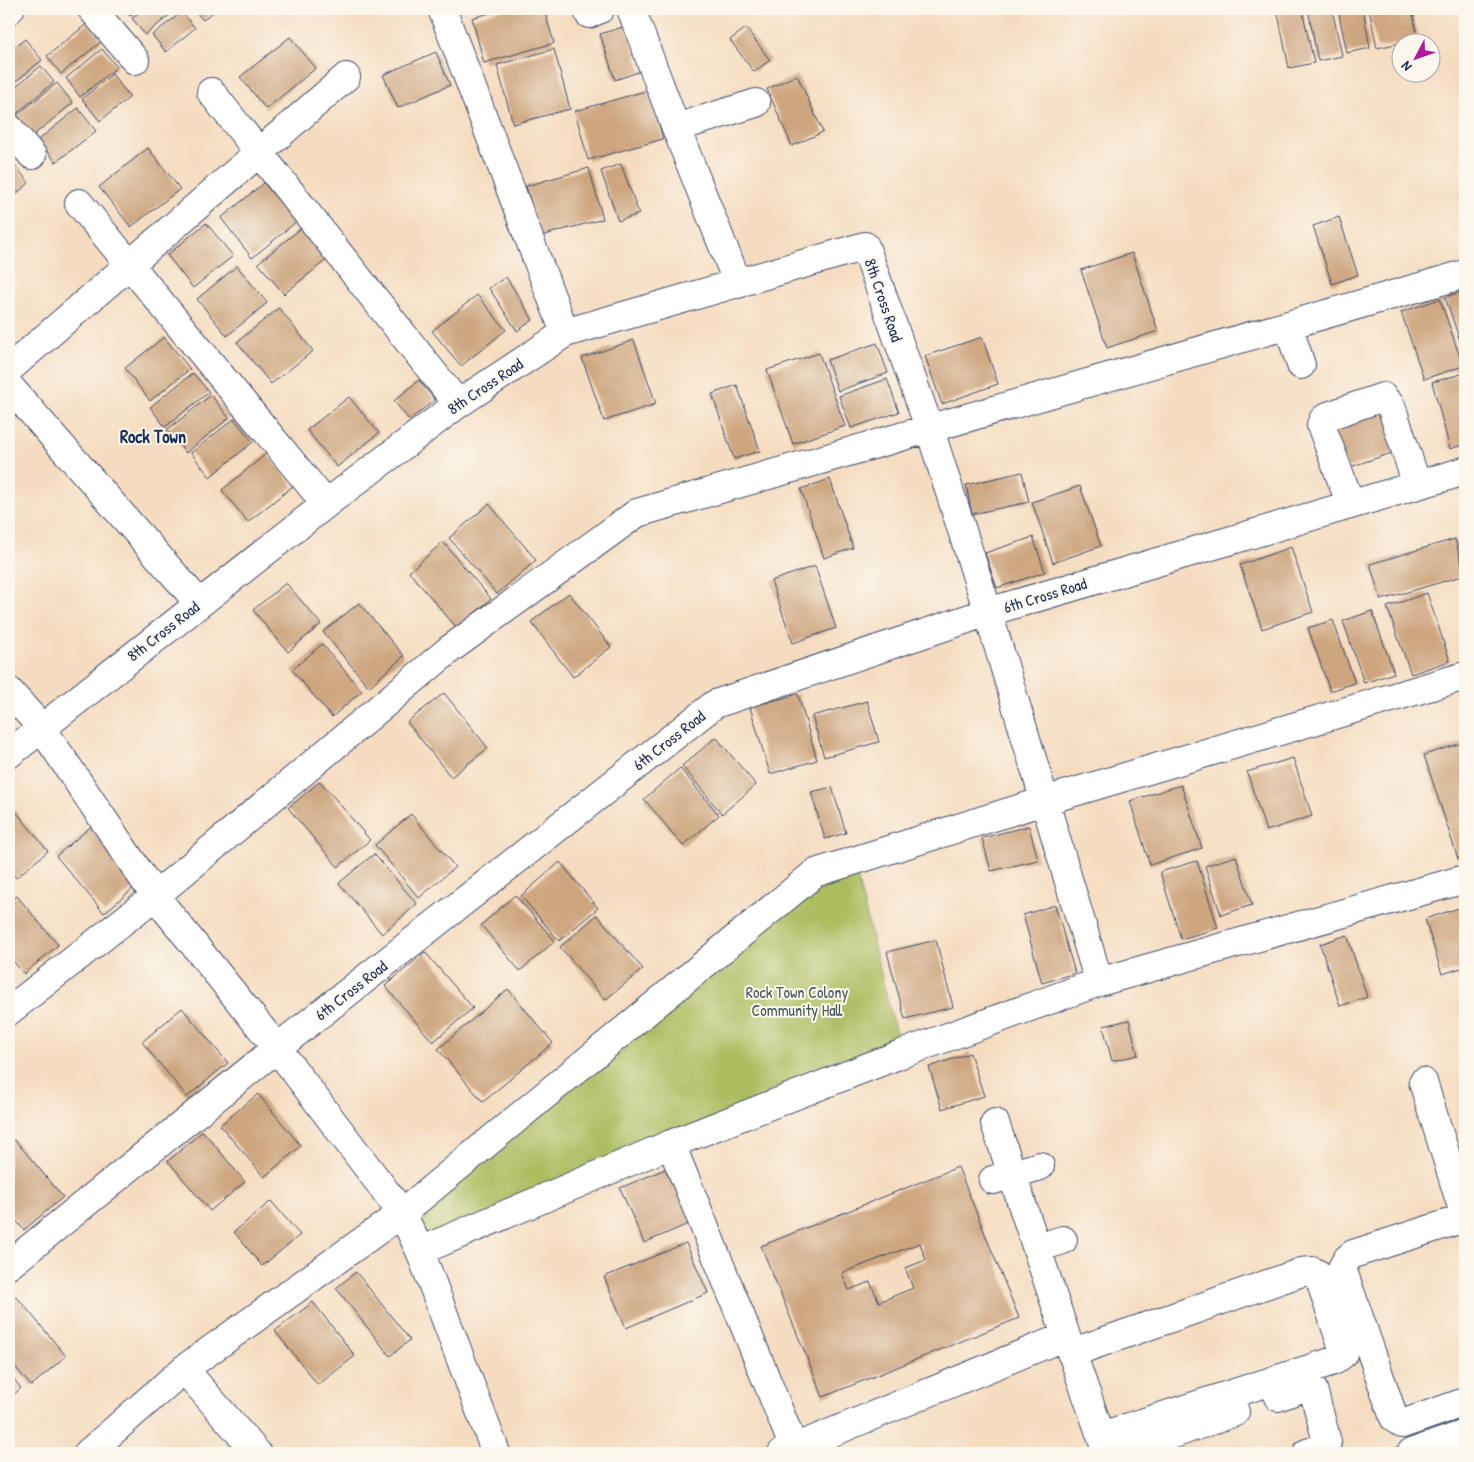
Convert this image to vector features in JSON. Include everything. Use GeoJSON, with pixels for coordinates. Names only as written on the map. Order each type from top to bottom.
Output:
{"type":"FeatureCollection","features":[{"type":"Feature","properties":{"kind":"street"},"geometry":{"type":"LineString","coordinates":[[92,9],[135,60]]}},
{"type":"Feature","properties":{"kind":"street"},"geometry":{"type":"LineString","coordinates":[[442,9],[565,333]]}},
{"type":"Feature","properties":{"kind":"street"},"geometry":{"type":"LineString","coordinates":[[631,9],[738,284]]}},
{"type":"Feature","properties":{"kind":"street"},"geometry":{"type":"LineString","coordinates":[[9,369],[346,76]]}},
{"type":"Feature","properties":{"kind":"street"},"geometry":{"type":"LineString","coordinates":[[211,92],[458,404]]}},
{"type":"Feature","properties":{"kind":"street"},"geometry":{"type":"LineString","coordinates":[[676,128],[756,103]]}},
{"type":"Feature","properties":{"kind":"street"},"geometry":{"type":"LineString","coordinates":[[9,128],[32,155]]}},
{"type":"Feature","properties":{"kind":"street"},"geometry":{"type":"LineString","coordinates":[[79,203],[326,504]]}},
{"type":"Feature","properties":{"kind":"street","name":"8th Cross Road"},"geometry":{"type":"LineString","coordinates":[[9,754],[326,504],[458,404],[565,333],[865,246],[930,430]]}},
{"type":"Feature","properties":{"kind":"street"},"geometry":{"type":"LineString","coordinates":[[9,1011],[155,896],[450,648],[637,513],[930,430],[1465,274]]}},
{"type":"Feature","properties":{"kind":"street"},"geometry":{"type":"LineString","coordinates":[[1288,326],[1301,365]]}},
{"type":"Feature","properties":{"kind":"street"},"geometry":{"type":"LineString","coordinates":[[9,386],[199,603]]}},
{"type":"Feature","properties":{"kind":"street"},"geometry":{"type":"LineString","coordinates":[[1350,505],[1321,425],[1322,420],[1328,416],[1383,397],[1391,406],[1417,485]]}},
{"type":"Feature","properties":{"kind":"street"},"geometry":{"type":"LineString","coordinates":[[930,430],[988,612],[1099,982]]}},
{"type":"Feature","properties":{"kind":"street","name":"6th Cross Road"},"geometry":{"type":"LineString","coordinates":[[9,1265],[277,1048],[715,704],[988,612],[1465,471]]}},
{"type":"Feature","properties":{"kind":"street"},"geometry":{"type":"LineString","coordinates":[[88,1453],[184,1369],[402,1213],[815,873],[1044,801],[1465,676]]}},
{"type":"Feature","properties":{"kind":"street"},"geometry":{"type":"LineString","coordinates":[[9,691],[41,727],[155,896],[277,1048],[402,1213],[420,1251],[496,1453]]}},
{"type":"Feature","properties":{"kind":"street"},"geometry":{"type":"LineString","coordinates":[[420,1251],[671,1144],[901,1054],[1099,982],[1465,879]]}},
{"type":"Feature","properties":{"kind":"street"},"geometry":{"type":"LineString","coordinates":[[1423,1082],[1465,1218],[1353,1254],[1347,1258],[1342,1268],[1394,1418],[1402,1424],[1465,1402]]}},
{"type":"Feature","properties":{"kind":"street"},"geometry":{"type":"LineString","coordinates":[[995,1123],[1003,1177],[1037,1248],[1069,1345],[1110,1448]]}},
{"type":"Feature","properties":{"kind":"street"},"geometry":{"type":"LineString","coordinates":[[671,1144],[791,1452],[1069,1345],[1302,1272],[1312,1271],[1318,1274],[1342,1346],[1343,1354],[1334,1362],[1110,1448]]}},
{"type":"Feature","properties":{"kind":"street"},"geometry":{"type":"LineString","coordinates":[[1003,1177],[1040,1166]]}},
{"type":"Feature","properties":{"kind":"street"},"geometry":{"type":"LineString","coordinates":[[1037,1248],[1062,1240]]}},
{"type":"Feature","properties":{"kind":"street"},"geometry":{"type":"LineString","coordinates":[[184,1369],[256,1453]]}},
{"type":"Feature","properties":{"kind":"street"},"geometry":{"type":"LineString","coordinates":[[1110,1448],[1307,1388],[1313,1389],[1327,1442],[1322,1448],[1307,1453]]}},
{"type":"Feature","properties":{"kind":"street"},"geometry":{"type":"LineString","coordinates":[[1411,1453],[1465,1434]]}},
{"type":"Feature","properties":{"kind":"green space","name":"Rock Town Colony Community Hall"},"geometry":{"type":"Polygon","coordinates":[[[853,861],[901,1054],[420,1251],[402,1213],[815,873],[853,861]]]}},
{"type":"Feature","properties":{"kind":"building"},"geometry":{"type":"Polygon","coordinates":[[[124,9],[138,9],[130,16],[124,9]]]}},
{"type":"Feature","properties":{"kind":"building"},"geometry":{"type":"Polygon","coordinates":[[[143,9],[177,9],[145,35],[132,18],[143,9]]]}},
{"type":"Feature","properties":{"kind":"building"},"geometry":{"type":"Polygon","coordinates":[[[193,9],[217,9],[203,20],[193,9]]]}},
{"type":"Feature","properties":{"kind":"building"},"geometry":{"type":"Polygon","coordinates":[[[504,9],[544,9],[554,43],[484,63],[472,18],[504,9]]]}},
{"type":"Feature","properties":{"kind":"building"},"geometry":{"type":"Polygon","coordinates":[[[1277,9],[1302,9],[1314,63],[1289,68],[1277,9]]]}},
{"type":"Feature","properties":{"kind":"building"},"geometry":{"type":"Polygon","coordinates":[[[1308,9],[1332,9],[1342,56],[1318,61],[1308,9]]]}},
{"type":"Feature","properties":{"kind":"building"},"geometry":{"type":"Polygon","coordinates":[[[1338,9],[1363,9],[1370,48],[1347,53],[1338,9]]]}},
{"type":"Feature","properties":{"kind":"building"},"geometry":{"type":"Polygon","coordinates":[[[1369,9],[1412,9],[1417,32],[1392,32],[1392,45],[1377,48],[1369,9]]]}},
{"type":"Feature","properties":{"kind":"building"},"geometry":{"type":"Polygon","coordinates":[[[182,12],[195,28],[166,52],[152,35],[182,12]]]}},
{"type":"Feature","properties":{"kind":"building"},"geometry":{"type":"Polygon","coordinates":[[[88,23],[102,41],[61,74],[47,56],[88,23]]]}},
{"type":"Feature","properties":{"kind":"building"},"geometry":{"type":"Polygon","coordinates":[[[626,26],[641,71],[615,80],[600,34],[626,26]]]}},
{"type":"Feature","properties":{"kind":"building"},"geometry":{"type":"Polygon","coordinates":[[[746,28],[770,60],[754,72],[730,40],[746,28]]]}},
{"type":"Feature","properties":{"kind":"building"},"geometry":{"type":"Polygon","coordinates":[[[290,37],[316,68],[266,109],[240,77],[290,37]]]}},
{"type":"Feature","properties":{"kind":"building"},"geometry":{"type":"Polygon","coordinates":[[[25,39],[42,60],[9,87],[9,51],[25,39]]]}},
{"type":"Feature","properties":{"kind":"building"},"geometry":{"type":"Polygon","coordinates":[[[102,49],[117,67],[80,97],[66,78],[102,49]]]}},
{"type":"Feature","properties":{"kind":"building"},"geometry":{"type":"Polygon","coordinates":[[[554,49],[570,109],[513,124],[497,65],[554,49]]]}},
{"type":"Feature","properties":{"kind":"building"},"geometry":{"type":"Polygon","coordinates":[[[436,52],[450,85],[398,108],[383,75],[436,52]]]}},
{"type":"Feature","properties":{"kind":"building"},"geometry":{"type":"Polygon","coordinates":[[[41,66],[54,82],[17,113],[9,103],[9,92],[41,66]]]}},
{"type":"Feature","properties":{"kind":"building"},"geometry":{"type":"Polygon","coordinates":[[[112,74],[130,97],[100,121],[82,99],[112,74]]]}},
{"type":"Feature","properties":{"kind":"building"},"geometry":{"type":"Polygon","coordinates":[[[797,75],[823,132],[792,146],[767,89],[797,75]]]}},
{"type":"Feature","properties":{"kind":"building"},"geometry":{"type":"Polygon","coordinates":[[[57,83],[73,103],[30,138],[13,118],[57,83]]]}},
{"type":"Feature","properties":{"kind":"building"},"geometry":{"type":"Polygon","coordinates":[[[649,90],[663,139],[588,160],[575,111],[649,90]]]}},
{"type":"Feature","properties":{"kind":"building"},"geometry":{"type":"Polygon","coordinates":[[[78,108],[96,131],[56,162],[38,140],[78,108]]]}},
{"type":"Feature","properties":{"kind":"building"},"geometry":{"type":"Polygon","coordinates":[[[148,148],[180,189],[131,227],[99,187],[148,148]]]}},
{"type":"Feature","properties":{"kind":"building"},"geometry":{"type":"Polygon","coordinates":[[[13,163],[29,183],[9,200],[9,167],[13,163]]]}},
{"type":"Feature","properties":{"kind":"building"},"geometry":{"type":"Polygon","coordinates":[[[621,164],[639,214],[618,221],[601,171],[621,164]]]}},
{"type":"Feature","properties":{"kind":"building"},"geometry":{"type":"Polygon","coordinates":[[[589,168],[603,219],[541,236],[526,186],[589,168]]]}},
{"type":"Feature","properties":{"kind":"building"},"geometry":{"type":"Polygon","coordinates":[[[264,183],[296,222],[252,258],[221,218],[264,183]]]}},
{"type":"Feature","properties":{"kind":"building"},"geometry":{"type":"Polygon","coordinates":[[[1339,217],[1358,275],[1332,284],[1313,226],[1339,217]]]}},
{"type":"Feature","properties":{"kind":"building"},"geometry":{"type":"Polygon","coordinates":[[[206,223],[233,256],[193,288],[167,255],[206,223]]]}},
{"type":"Feature","properties":{"kind":"building"},"geometry":{"type":"Polygon","coordinates":[[[304,226],[330,257],[284,294],[258,263],[304,226]]]}},
{"type":"Feature","properties":{"kind":"building"},"geometry":{"type":"Polygon","coordinates":[[[1132,253],[1158,331],[1107,348],[1081,270],[1132,253]]]}},
{"type":"Feature","properties":{"kind":"building"},"geometry":{"type":"Polygon","coordinates":[[[237,266],[267,303],[227,336],[197,299],[237,266]]]}},
{"type":"Feature","properties":{"kind":"building"},"geometry":{"type":"Polygon","coordinates":[[[506,277],[533,320],[517,331],[489,288],[506,277]]]}},
{"type":"Feature","properties":{"kind":"building"},"geometry":{"type":"Polygon","coordinates":[[[1465,291],[1465,355],[1445,297],[1465,291]]]}},
{"type":"Feature","properties":{"kind":"building"},"geometry":{"type":"Polygon","coordinates":[[[477,295],[506,330],[461,366],[432,331],[477,295]]]}},
{"type":"Feature","properties":{"kind":"building"},"geometry":{"type":"Polygon","coordinates":[[[1440,299],[1463,366],[1424,379],[1401,312],[1440,299]]]}},
{"type":"Feature","properties":{"kind":"building"},"geometry":{"type":"Polygon","coordinates":[[[279,308],[313,351],[271,384],[237,342],[279,308]]]}},
{"type":"Feature","properties":{"kind":"building"},"geometry":{"type":"Polygon","coordinates":[[[164,337],[190,369],[150,401],[125,368],[164,337]]]}},
{"type":"Feature","properties":{"kind":"building"},"geometry":{"type":"Polygon","coordinates":[[[982,337],[998,384],[942,404],[925,356],[982,337]]]}},
{"type":"Feature","properties":{"kind":"building"},"geometry":{"type":"Polygon","coordinates":[[[634,340],[656,404],[604,421],[582,358],[634,340]]]}},
{"type":"Feature","properties":{"kind":"building"},"geometry":{"type":"Polygon","coordinates":[[[877,343],[888,373],[838,391],[827,360],[877,343]]]}},
{"type":"Feature","properties":{"kind":"building"},"geometry":{"type":"Polygon","coordinates":[[[819,353],[845,426],[793,444],[767,370],[819,353]]]}},
{"type":"Feature","properties":{"kind":"building"},"geometry":{"type":"Polygon","coordinates":[[[193,373],[209,392],[165,427],[150,407],[193,373]]]}},
{"type":"Feature","properties":{"kind":"building"},"geometry":{"type":"Polygon","coordinates":[[[1465,373],[1465,444],[1450,449],[1432,382],[1465,373]]]}},
{"type":"Feature","properties":{"kind":"building"},"geometry":{"type":"Polygon","coordinates":[[[887,379],[899,412],[851,428],[839,396],[887,379]]]}},
{"type":"Feature","properties":{"kind":"building"},"geometry":{"type":"Polygon","coordinates":[[[419,380],[435,400],[409,420],[394,401],[419,380]]]}},
{"type":"Feature","properties":{"kind":"building"},"geometry":{"type":"Polygon","coordinates":[[[737,385],[760,451],[734,459],[712,394],[737,385]]]}},
{"type":"Feature","properties":{"kind":"building"},"geometry":{"type":"Polygon","coordinates":[[[211,395],[229,418],[186,453],[167,430],[211,395]]]}},
{"type":"Feature","properties":{"kind":"building"},"geometry":{"type":"Polygon","coordinates":[[[349,397],[379,433],[337,467],[307,430],[349,397]]]}},
{"type":"Feature","properties":{"kind":"building"},"geometry":{"type":"Polygon","coordinates":[[[1384,402],[1400,450],[1344,469],[1328,420],[1384,402]]]}},
{"type":"Feature","properties":{"kind":"building"},"geometry":{"type":"Polygon","coordinates":[[[234,419],[253,442],[210,477],[191,453],[234,419]]]}},
{"type":"Feature","properties":{"kind":"building"},"geometry":{"type":"Polygon","coordinates":[[[267,453],[293,486],[248,522],[222,490],[267,453]]]}},
{"type":"Feature","properties":{"kind":"building"},"geometry":{"type":"Polygon","coordinates":[[[1022,472],[1029,502],[972,514],[966,485],[1022,472]]]}},
{"type":"Feature","properties":{"kind":"building"},"geometry":{"type":"Polygon","coordinates":[[[830,479],[853,548],[824,558],[801,489],[830,479]]]}},
{"type":"Feature","properties":{"kind":"building"},"geometry":{"type":"Polygon","coordinates":[[[1080,486],[1101,546],[1053,563],[1032,502],[1080,486]]]}},
{"type":"Feature","properties":{"kind":"building"},"geometry":{"type":"Polygon","coordinates":[[[489,504],[536,560],[497,594],[449,538],[489,504]]]}},
{"type":"Feature","properties":{"kind":"building"},"geometry":{"type":"Polygon","coordinates":[[[1033,537],[1045,572],[997,588],[985,553],[1033,537]]]}},
{"type":"Feature","properties":{"kind":"building"},"geometry":{"type":"Polygon","coordinates":[[[1455,539],[1465,575],[1381,600],[1370,564],[1455,539]]]}},
{"type":"Feature","properties":{"kind":"building"},"geometry":{"type":"Polygon","coordinates":[[[443,542],[491,599],[457,628],[409,572],[443,542]]]}},
{"type":"Feature","properties":{"kind":"building"},"geometry":{"type":"Polygon","coordinates":[[[1291,547],[1313,612],[1262,629],[1240,565],[1291,547]]]}},
{"type":"Feature","properties":{"kind":"building"},"geometry":{"type":"Polygon","coordinates":[[[815,566],[836,628],[793,643],[771,581],[815,566]]]}},
{"type":"Feature","properties":{"kind":"building"},"geometry":{"type":"Polygon","coordinates":[[[286,583],[321,624],[288,652],[253,610],[286,583]]]}},
{"type":"Feature","properties":{"kind":"building"},"geometry":{"type":"Polygon","coordinates":[[[569,593],[611,647],[573,677],[531,622],[569,593]]]}},
{"type":"Feature","properties":{"kind":"building"},"geometry":{"type":"Polygon","coordinates":[[[1427,593],[1450,661],[1411,674],[1387,607],[1427,593]]]}},
{"type":"Feature","properties":{"kind":"building"},"geometry":{"type":"Polygon","coordinates":[[[359,603],[404,656],[369,687],[323,632],[359,603]]]}},
{"type":"Feature","properties":{"kind":"building"},"geometry":{"type":"Polygon","coordinates":[[[1372,611],[1394,673],[1364,683],[1343,621],[1372,611]]]}},
{"type":"Feature","properties":{"kind":"building"},"geometry":{"type":"Polygon","coordinates":[[[1333,620],[1355,683],[1330,691],[1308,628],[1333,620]]]}},
{"type":"Feature","properties":{"kind":"building"},"geometry":{"type":"Polygon","coordinates":[[[322,644],[362,691],[332,717],[292,670],[322,644]]]}},
{"type":"Feature","properties":{"kind":"building"},"geometry":{"type":"Polygon","coordinates":[[[444,693],[488,748],[451,777],[407,722],[444,693]]]}},
{"type":"Feature","properties":{"kind":"building"},"geometry":{"type":"Polygon","coordinates":[[[798,694],[817,760],[770,774],[750,707],[798,694]]]}},
{"type":"Feature","properties":{"kind":"building"},"geometry":{"type":"Polygon","coordinates":[[[867,701],[879,742],[824,757],[812,716],[867,701]]]}},
{"type":"Feature","properties":{"kind":"building"},"geometry":{"type":"Polygon","coordinates":[[[716,737],[756,785],[722,814],[682,766],[716,737]]]}},
{"type":"Feature","properties":{"kind":"building"},"geometry":{"type":"Polygon","coordinates":[[[1465,742],[1465,857],[1458,859],[1424,755],[1465,742]]]}},
{"type":"Feature","properties":{"kind":"building"},"geometry":{"type":"Polygon","coordinates":[[[1293,758],[1312,816],[1266,831],[1247,772],[1293,758]]]}},
{"type":"Feature","properties":{"kind":"building"},"geometry":{"type":"Polygon","coordinates":[[[680,768],[719,815],[683,846],[644,799],[680,768]]]}},
{"type":"Feature","properties":{"kind":"building"},"geometry":{"type":"Polygon","coordinates":[[[320,781],[370,840],[338,867],[288,808],[320,781]]]}},
{"type":"Feature","properties":{"kind":"building"},"geometry":{"type":"Polygon","coordinates":[[[1181,785],[1202,848],[1150,865],[1130,801],[1181,785]]]}},
{"type":"Feature","properties":{"kind":"building"},"geometry":{"type":"Polygon","coordinates":[[[832,787],[846,833],[825,839],[811,792],[832,787]]]}},
{"type":"Feature","properties":{"kind":"building"},"geometry":{"type":"Polygon","coordinates":[[[9,803],[48,851],[16,878],[9,869],[9,803]]]}},
{"type":"Feature","properties":{"kind":"building"},"geometry":{"type":"Polygon","coordinates":[[[411,814],[455,867],[419,898],[375,845],[411,814]]]}},
{"type":"Feature","properties":{"kind":"building"},"geometry":{"type":"Polygon","coordinates":[[[94,824],[142,881],[104,913],[56,856],[94,824]]]}},
{"type":"Feature","properties":{"kind":"building"},"geometry":{"type":"Polygon","coordinates":[[[1029,826],[1038,860],[991,871],[982,838],[1029,826]]]}},
{"type":"Feature","properties":{"kind":"building"},"geometry":{"type":"Polygon","coordinates":[[[374,854],[417,904],[382,934],[339,883],[374,854]]]}},
{"type":"Feature","properties":{"kind":"building"},"geometry":{"type":"Polygon","coordinates":[[[1236,856],[1252,905],[1221,915],[1205,866],[1236,856]]]}},
{"type":"Feature","properties":{"kind":"building"},"geometry":{"type":"Polygon","coordinates":[[[1197,861],[1218,928],[1181,939],[1160,872],[1197,861]]]}},
{"type":"Feature","properties":{"kind":"building"},"geometry":{"type":"Polygon","coordinates":[[[560,862],[598,908],[559,941],[521,896],[560,862]]]}},
{"type":"Feature","properties":{"kind":"building"},"geometry":{"type":"Polygon","coordinates":[[[515,895],[555,941],[520,971],[481,925],[515,895]]]}},
{"type":"Feature","properties":{"kind":"building"},"geometry":{"type":"Polygon","coordinates":[[[17,896],[58,945],[24,974],[9,956],[9,902],[17,896]]]}},
{"type":"Feature","properties":{"kind":"building"},"geometry":{"type":"Polygon","coordinates":[[[1055,905],[1075,973],[1042,983],[1023,915],[1055,905]]]}},
{"type":"Feature","properties":{"kind":"building"},"geometry":{"type":"Polygon","coordinates":[[[1459,908],[1465,928],[1465,967],[1442,974],[1425,919],[1459,908]]]}},
{"type":"Feature","properties":{"kind":"building"},"geometry":{"type":"Polygon","coordinates":[[[597,915],[643,969],[605,1000],[560,947],[597,915]]]}},
{"type":"Feature","properties":{"kind":"building"},"geometry":{"type":"Polygon","coordinates":[[[1347,935],[1367,997],[1340,1006],[1320,944],[1347,935]]]}},
{"type":"Feature","properties":{"kind":"building"},"geometry":{"type":"Polygon","coordinates":[[[936,940],[953,1007],[905,1019],[887,952],[936,940]]]}},
{"type":"Feature","properties":{"kind":"building"},"geometry":{"type":"Polygon","coordinates":[[[425,952],[473,1008],[433,1042],[385,986],[425,952]]]}},
{"type":"Feature","properties":{"kind":"building"},"geometry":{"type":"Polygon","coordinates":[[[508,989],[553,1043],[483,1102],[438,1049],[508,989]]]}},
{"type":"Feature","properties":{"kind":"building"},"geometry":{"type":"Polygon","coordinates":[[[182,1008],[228,1063],[187,1097],[142,1042],[182,1008]]]}},
{"type":"Feature","properties":{"kind":"building"},"geometry":{"type":"Polygon","coordinates":[[[1129,1020],[1138,1055],[1112,1061],[1103,1026],[1129,1020]]]}},
{"type":"Feature","properties":{"kind":"building"},"geometry":{"type":"Polygon","coordinates":[[[970,1053],[984,1096],[942,1109],[929,1067],[970,1053]]]}},
{"type":"Feature","properties":{"kind":"building"},"geometry":{"type":"Polygon","coordinates":[[[258,1094],[301,1146],[264,1177],[220,1125],[258,1094]]]}},
{"type":"Feature","properties":{"kind":"building"},"geometry":{"type":"Polygon","coordinates":[[[203,1131],[245,1182],[210,1211],[168,1161],[203,1131]]]}},
{"type":"Feature","properties":{"kind":"building"},"geometry":{"type":"Polygon","coordinates":[[[15,1140],[63,1197],[24,1230],[9,1212],[9,1144],[15,1140]]]}},
{"type":"Feature","properties":{"kind":"building"},"geometry":{"type":"Polygon","coordinates":[[[670,1167],[693,1222],[644,1243],[620,1188],[670,1167]]]}},
{"type":"Feature","properties":{"kind":"building"},"geometry":{"type":"Polygon","coordinates":[[[958,1167],[1019,1318],[823,1397],[761,1246],[958,1167]],[[920,1243],[842,1273],[849,1290],[870,1282],[879,1302],[913,1288],[905,1268],[926,1260],[920,1243]]]}},
{"type":"Feature","properties":{"kind":"building"},"geometry":{"type":"Polygon","coordinates":[[[271,1201],[300,1235],[262,1266],[234,1232],[271,1201]]]}},
{"type":"Feature","properties":{"kind":"building"},"geometry":{"type":"Polygon","coordinates":[[[686,1243],[708,1293],[626,1328],[604,1277],[686,1243]]]}},
{"type":"Feature","properties":{"kind":"building"},"geometry":{"type":"Polygon","coordinates":[[[356,1272],[410,1340],[390,1356],[336,1288],[356,1272]]]}},
{"type":"Feature","properties":{"kind":"building"},"geometry":{"type":"Polygon","coordinates":[[[16,1296],[66,1356],[31,1386],[9,1359],[9,1302],[16,1296]]]}},
{"type":"Feature","properties":{"kind":"building"},"geometry":{"type":"Polygon","coordinates":[[[313,1302],[355,1356],[318,1385],[275,1331],[313,1302]]]}},
{"type":"Feature","properties":{"kind":"building"},"geometry":{"type":"Polygon","coordinates":[[[9,1373],[21,1388],[9,1399],[9,1373]]]}},
{"type":"Feature","properties":{"kind":"district","name":"Rock Town"},"geometry":{"type":"Point","coordinates":[153,437]}}]}
